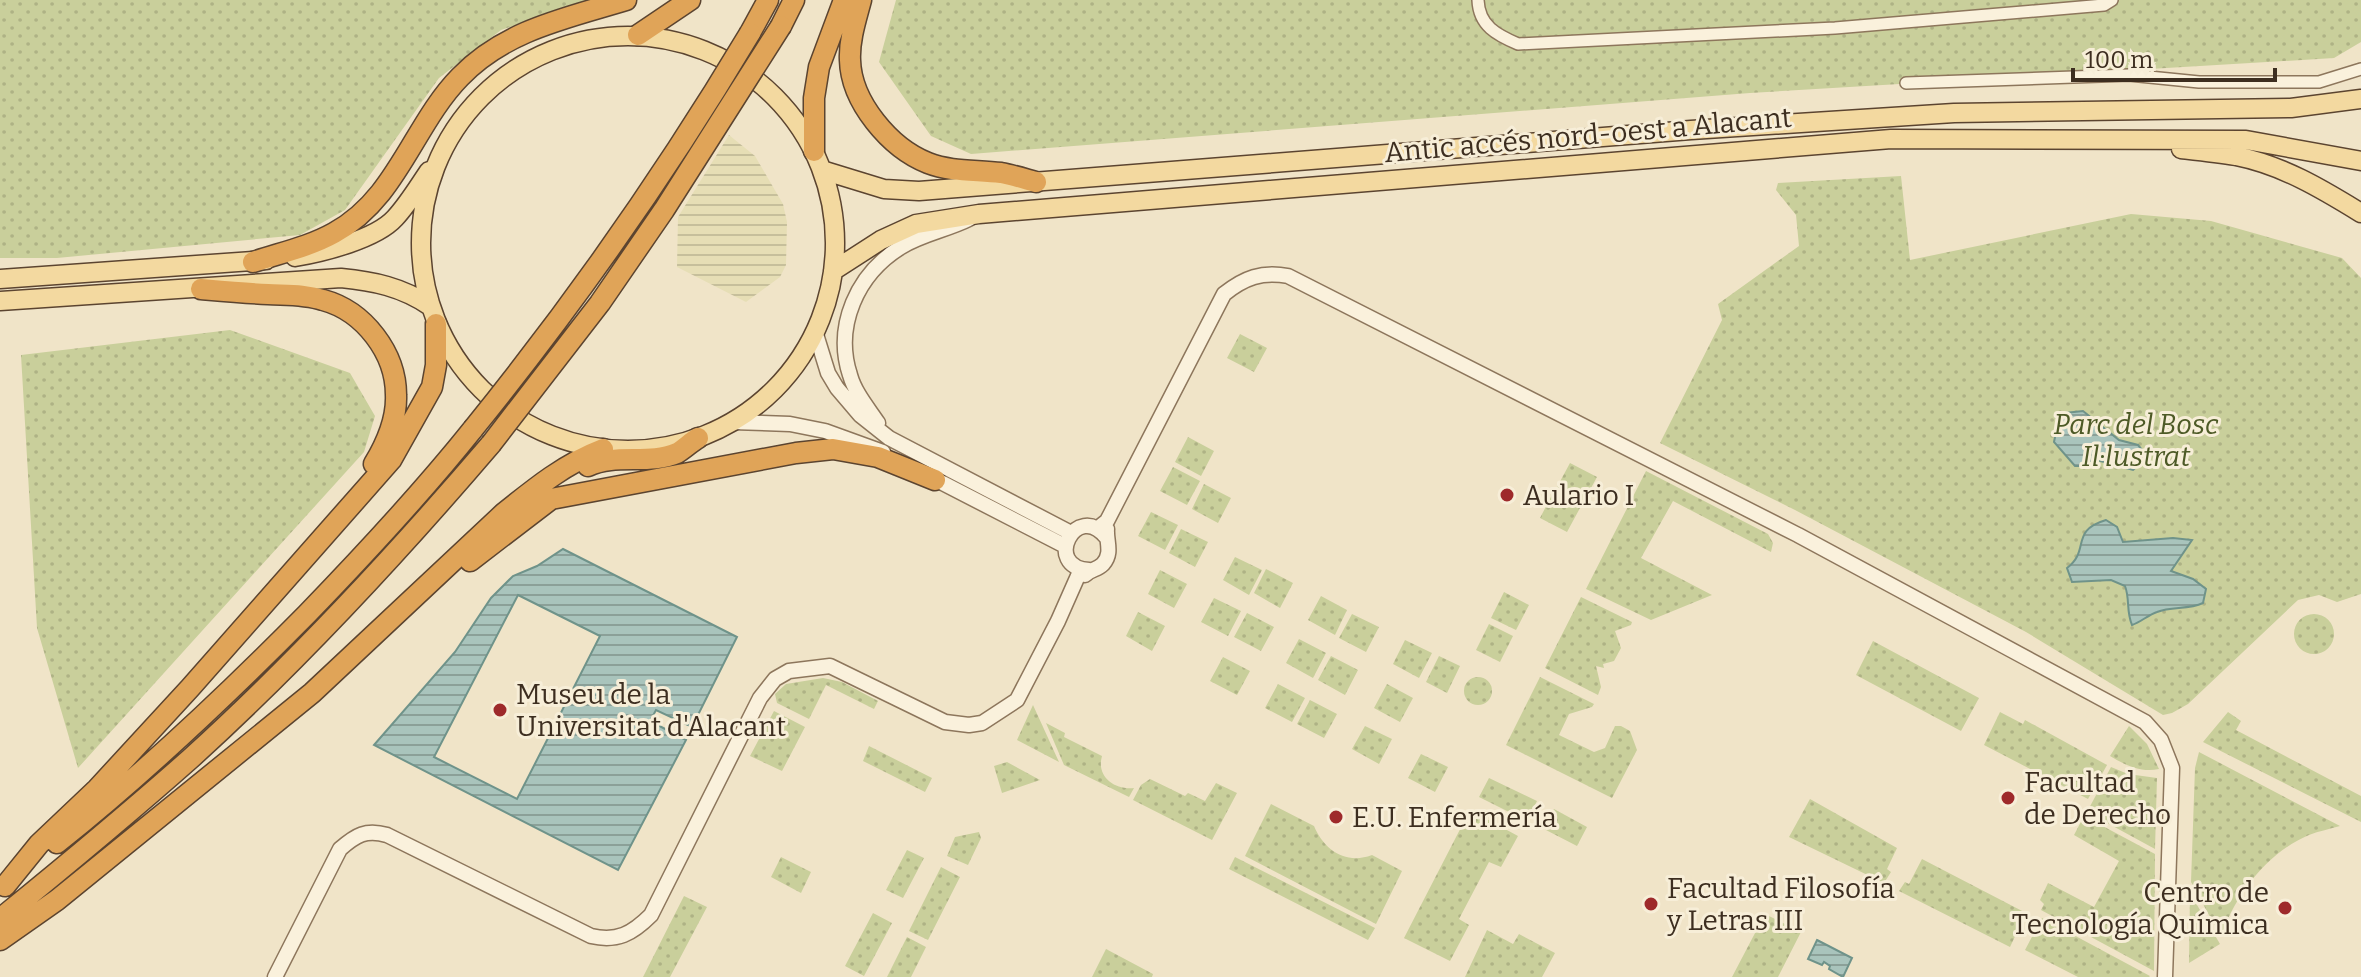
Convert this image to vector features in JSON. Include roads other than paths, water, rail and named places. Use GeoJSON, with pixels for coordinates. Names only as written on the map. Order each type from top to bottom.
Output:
{"type":"FeatureCollection","features":[{"type":"Feature","properties":{"kind":"highway"},"geometry":{"type":"LineString","coordinates":[[253,262],[313,244],[356,219],[377,199],[434,110],[460,76],[491,52],[527,31],[626,0]]}},
{"type":"Feature","properties":{"kind":"highway"},"geometry":{"type":"LineString","coordinates":[[638,35],[690,0]]}},
{"type":"Feature","properties":{"kind":"highway"},"geometry":{"type":"LineString","coordinates":[[2,888],[154,761],[267,654],[372,546],[473,429],[581,292],[665,168],[768,0]]}},
{"type":"Feature","properties":{"kind":"highway"},"geometry":{"type":"LineString","coordinates":[[0,919],[95,842],[246,706],[420,527],[491,444],[600,303],[664,210],[781,26],[794,0]]}},
{"type":"Feature","properties":{"kind":"highway"},"geometry":{"type":"LineString","coordinates":[[818,161],[814,98],[819,67],[844,0]]}},
{"type":"Feature","properties":{"kind":"highway"},"geometry":{"type":"LineString","coordinates":[[861,0],[851,44],[852,76],[866,108],[894,141],[928,163],[951,169],[1001,173],[1036,182]]}},
{"type":"Feature","properties":{"kind":"highway"},"geometry":{"type":"LineString","coordinates":[[201,289],[296,295],[324,300],[362,321],[386,354],[396,395],[394,419],[386,442],[364,479],[310,549]]}},
{"type":"Feature","properties":{"kind":"highway"},"geometry":{"type":"LineString","coordinates":[[2,888],[39,844],[97,789],[180,699],[391,460],[432,387],[436,365],[433,315]]}},
{"type":"Feature","properties":{"kind":"highway"},"geometry":{"type":"LineString","coordinates":[[420,594],[509,517],[573,472],[614,458],[646,459],[676,453],[698,438]]}},
{"type":"Feature","properties":{"kind":"highway"},"geometry":{"type":"LineString","coordinates":[[0,940],[57,900],[312,693],[504,513],[585,456],[603,449]]}},
{"type":"Feature","properties":{"kind":"highway"},"geometry":{"type":"LineString","coordinates":[[420,594],[475,558],[551,499],[751,461],[833,449],[878,457],[935,480]]}},
{"type":"Feature","properties":{"kind":"main road"},"geometry":{"type":"LineString","coordinates":[[0,279],[253,262],[299,257],[339,246],[393,221],[469,109],[507,74],[552,50],[587,39],[638,35],[692,45],[741,68],[785,106],[818,161],[834,225],[833,271],[815,331],[793,368],[773,390],[732,422],[698,438],[653,448],[603,449],[545,433],[505,411],[471,380],[455,358],[433,315],[424,282],[420,246],[423,209],[441,152]]}},
{"type":"Feature","properties":{"kind":"main road","name":"Antic accés nord-oest a Alacant"},"geometry":{"type":"LineString","coordinates":[[818,161],[884,189],[919,191],[1954,113],[2291,108],[2361,99]]}},
{"type":"Feature","properties":{"kind":"main road"},"geometry":{"type":"LineString","coordinates":[[2102,138],[2238,157],[2282,170],[2321,188],[2361,213]]}},
{"type":"Feature","properties":{"kind":"main road","name":"Antic accés nord-oest a Alacant"},"geometry":{"type":"LineString","coordinates":[[833,271],[881,240],[916,224],[979,214],[1891,139],[2246,140],[2361,161]]}},
{"type":"Feature","properties":{"kind":"main road"},"geometry":{"type":"LineString","coordinates":[[0,301],[341,278],[395,287],[433,315]]}},
{"type":"Feature","properties":{"kind":"street"},"geometry":{"type":"LineString","coordinates":[[1478,2],[1487,26],[1518,44],[1844,28],[2089,7],[2104,5],[2112,0]]}},
{"type":"Feature","properties":{"kind":"street"},"geometry":{"type":"LineString","coordinates":[[1906,83],[2129,75],[2199,82],[2319,82],[2361,69]]}},
{"type":"Feature","properties":{"kind":"street"},"geometry":{"type":"LineString","coordinates":[[901,446],[864,404],[850,378],[844,355],[848,313],[867,278],[899,248],[979,214]]}},
{"type":"Feature","properties":{"kind":"street"},"geometry":{"type":"LineString","coordinates":[[1068,540],[1068,559],[1086,570],[1097,568],[1107,558],[1109,551],[1104,529],[1224,294],[1248,277],[1288,276],[1798,535],[2145,722],[2161,740],[2172,768],[2165,977]]}},
{"type":"Feature","properties":{"kind":"street"},"geometry":{"type":"LineString","coordinates":[[815,331],[828,373],[860,415],[901,446],[1068,540]]}},
{"type":"Feature","properties":{"kind":"street"},"geometry":{"type":"LineString","coordinates":[[732,422],[790,424],[860,442],[906,462],[935,480],[1068,540]]}},
{"type":"Feature","properties":{"kind":"street"},"geometry":{"type":"LineString","coordinates":[[1068,540],[1084,527],[1104,529]]}},
{"type":"Feature","properties":{"kind":"street"},"geometry":{"type":"LineString","coordinates":[[275,977],[340,849],[365,832],[387,835],[591,936],[607,940],[631,933],[651,915],[760,698],[775,679],[789,671],[830,666],[945,722],[982,723],[1017,700],[1086,570]]}},
{"type":"Feature","properties":{"kind":"water"},"geometry":{"type":"Polygon","coordinates":[[[2083,411],[2119,440],[2138,445],[2143,451],[2142,457],[2133,470],[2093,459],[2084,466],[2075,466],[2054,442],[2057,427],[2065,413],[2083,411]]]}},
{"type":"Feature","properties":{"kind":"water"},"geometry":{"type":"Polygon","coordinates":[[[2106,520],[2117,527],[2123,542],[2173,538],[2192,540],[2171,571],[2193,579],[2206,589],[2203,603],[2163,610],[2132,625],[2125,586],[2111,580],[2072,582],[2067,568],[2078,554],[2084,535],[2095,524],[2106,520]]]}},
{"type":"Feature","properties":{"kind":"water"},"geometry":{"type":"Polygon","coordinates":[[[563,549],[737,637],[692,727],[656,710],[650,721],[686,740],[618,870],[374,745],[455,652],[491,598],[513,576],[537,566],[563,549]],[[518,595],[434,757],[517,799],[600,636],[518,595]]]}},
{"type":"Feature","properties":{"kind":"water"},"geometry":{"type":"Polygon","coordinates":[[[1817,940],[1852,958],[1843,977],[1824,962],[1822,965],[1808,959],[1817,940]]]}},
{"type":"Feature","properties":{"kind":"place","name":"Aulario I"},"geometry":{"type":"Point","coordinates":[1507,495]}},
{"type":"Feature","properties":{"kind":"place","name":"Museu de la Universitat d'Alacant"},"geometry":{"type":"Point","coordinates":[500,710]}},
{"type":"Feature","properties":{"kind":"place","name":"Facultad de Derecho"},"geometry":{"type":"Point","coordinates":[2008,798]}},
{"type":"Feature","properties":{"kind":"place","name":"E.U. Enfermería"},"geometry":{"type":"Point","coordinates":[1336,817]}},
{"type":"Feature","properties":{"kind":"place","name":"Facultad Filosofía y Letras III"},"geometry":{"type":"Point","coordinates":[1651,904]}},
{"type":"Feature","properties":{"kind":"place","name":"Centro de Tecnología Química"},"geometry":{"type":"Point","coordinates":[2285,908]}},
{"type":"Feature","properties":{"kind":"park label","name":"Parc del Bosc Il·lustrat"},"geometry":{"type":"Point","coordinates":[2136,440]}}]}
